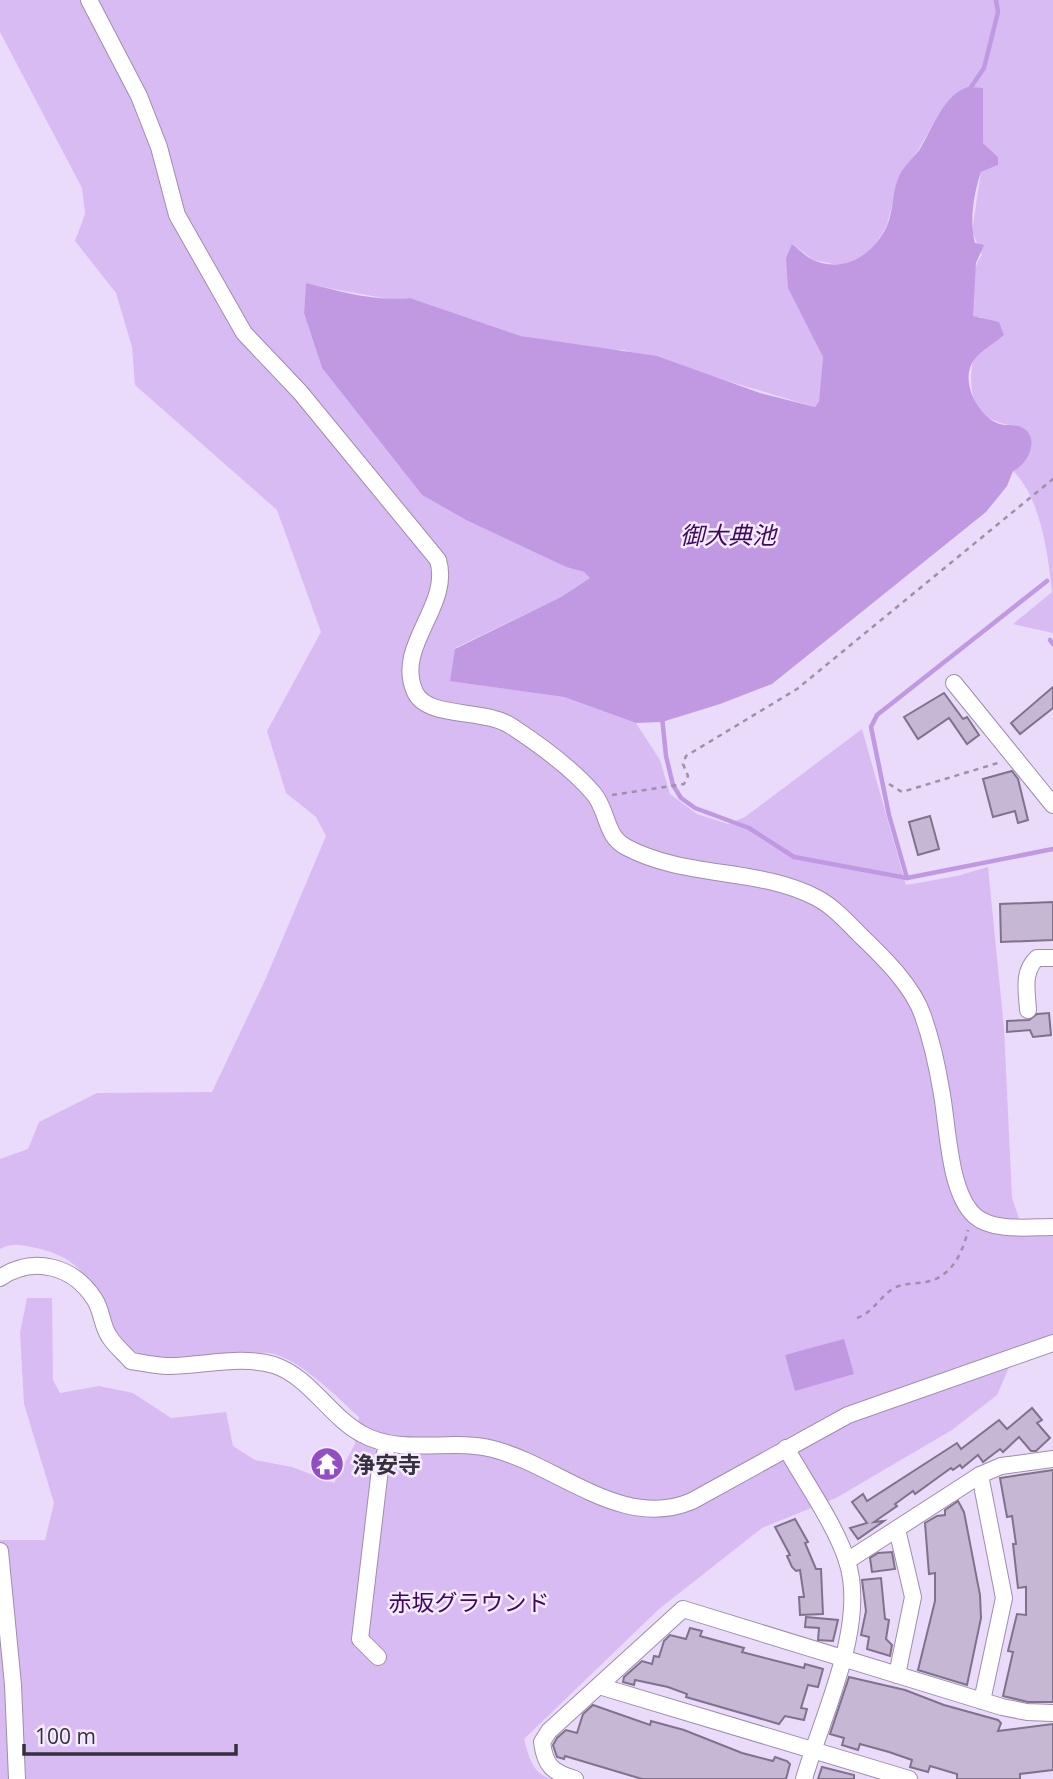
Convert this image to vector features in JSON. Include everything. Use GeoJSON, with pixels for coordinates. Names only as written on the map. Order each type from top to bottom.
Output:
{"type":"FeatureCollection","features":[{"type":"Feature","properties":{"kind":"street"},"geometry":{"type":"LineString","coordinates":[[89,0],[139,96],[159,147],[177,215],[244,333],[300,392],[438,560],[442,586],[412,656],[415,694],[427,706],[436,710],[484,714],[510,725],[565,767],[598,801],[611,835],[624,846],[654,860],[789,886],[818,899],[874,949],[915,998],[923,1015],[941,1086],[959,1189],[972,1213],[977,1218],[993,1224],[1053,1227]]}},
{"type":"Feature","properties":{"kind":"street"},"geometry":{"type":"LineString","coordinates":[[954,683],[1053,805]]}},
{"type":"Feature","properties":{"kind":"street"},"geometry":{"type":"LineString","coordinates":[[1028,1010],[1027,974],[1031,964],[1037,958],[1053,958]]}},
{"type":"Feature","properties":{"kind":"street"},"geometry":{"type":"LineString","coordinates":[[0,1278],[9,1272],[40,1264],[72,1275],[96,1300],[108,1336],[131,1361],[167,1366],[246,1361],[276,1366],[304,1384],[360,1433],[387,1444],[491,1448],[623,1505],[648,1511],[672,1510],[692,1501],[848,1415],[1049,1351]]}},
{"type":"Feature","properties":{"kind":"street"},"geometry":{"type":"LineString","coordinates":[[378,1657],[360,1639],[380,1469],[387,1444]]}},
{"type":"Feature","properties":{"kind":"street"},"geometry":{"type":"LineString","coordinates":[[786,1448],[848,1561],[852,1594],[851,1621],[842,1658],[804,1779]]}},
{"type":"Feature","properties":{"kind":"street"},"geometry":{"type":"LineString","coordinates":[[848,1561],[980,1475],[1001,1466],[1053,1459]]}},
{"type":"Feature","properties":{"kind":"street"},"geometry":{"type":"LineString","coordinates":[[980,1475],[1004,1598],[1001,1625],[982,1701]]}},
{"type":"Feature","properties":{"kind":"street"},"geometry":{"type":"LineString","coordinates":[[897,1529],[913,1597],[897,1675]]}},
{"type":"Feature","properties":{"kind":"street"},"geometry":{"type":"LineString","coordinates":[[0,1551],[13,1685],[16,1779]]}},
{"type":"Feature","properties":{"kind":"street"},"geometry":{"type":"LineString","coordinates":[[575,1779],[557,1773],[545,1762],[542,1742],[682,1609],[982,1701],[1027,1712],[1053,1713]]}},
{"type":"Feature","properties":{"kind":"street"},"geometry":{"type":"LineString","coordinates":[[599,1686],[909,1779]]}},
{"type":"Feature","properties":{"kind":"path"},"geometry":{"type":"LineString","coordinates":[[598,801],[607,796],[684,783],[688,776],[683,764],[686,756],[797,689],[1053,479]]}},
{"type":"Feature","properties":{"kind":"path"},"geometry":{"type":"LineString","coordinates":[[889,784],[902,792],[1014,757]]}},
{"type":"Feature","properties":{"kind":"path"},"geometry":{"type":"LineString","coordinates":[[856,1318],[869,1314],[886,1293],[898,1286],[940,1277],[962,1251],[972,1213]]}},
{"type":"Feature","properties":{"kind":"green space","name":"赤坂グラウンド"},"geometry":{"type":"Polygon","coordinates":[[[0,0],[1053,0],[1053,633],[1013,624],[1052,592],[1045,545],[1037,511],[1023,482],[1013,471],[1018,426],[997,422],[983,413],[975,401],[972,386],[974,352],[982,317],[973,317],[972,293],[975,268],[982,255],[972,231],[981,172],[998,165],[998,157],[983,143],[983,88],[938,115],[919,149],[900,175],[887,225],[873,249],[857,260],[839,265],[813,260],[793,244],[815,337],[823,357],[819,401],[815,407],[623,350],[597,349],[521,336],[410,298],[394,300],[306,284],[304,313],[322,368],[422,495],[466,520],[566,567],[584,572],[590,578],[561,597],[455,648],[493,687],[564,697],[636,723],[660,760],[670,794],[697,814],[728,824],[745,817],[862,729],[906,885],[957,876],[988,867],[1004,1028],[1012,1198],[1024,1233],[1053,1232],[1053,1335],[1016,1351],[997,1395],[952,1430],[836,1498],[762,1528],[659,1609],[524,1739],[535,1768],[551,1779],[0,1779],[0,1540],[45,1540],[54,1503],[24,1404],[20,1333],[27,1298],[52,1298],[53,1380],[60,1393],[99,1386],[133,1393],[171,1418],[226,1412],[233,1446],[255,1460],[292,1467],[334,1483],[355,1444],[359,1417],[316,1379],[279,1356],[254,1353],[161,1358],[134,1351],[120,1339],[110,1325],[88,1280],[77,1267],[60,1256],[36,1248],[13,1245],[0,1249],[0,1159],[28,1149],[39,1122],[97,1093],[212,1092],[266,978],[326,836],[316,817],[286,793],[267,731],[321,632],[277,510],[135,385],[132,347],[116,293],[75,241],[85,214],[82,188],[0,32],[0,0]]]}},
{"type":"Feature","properties":{"kind":"water","name":"御大典池"},"geometry":{"type":"Polygon","coordinates":[[[968,87],[983,88],[983,143],[998,157],[998,165],[981,172],[974,198],[973,235],[975,243],[984,245],[976,263],[973,316],[999,322],[1004,335],[974,359],[969,371],[970,389],[978,406],[990,419],[1003,425],[1023,428],[1031,439],[1027,458],[1013,471],[1007,486],[986,512],[772,684],[720,704],[662,722],[636,723],[564,697],[450,681],[455,649],[561,597],[590,578],[584,572],[566,567],[466,520],[422,495],[322,368],[304,313],[306,283],[370,297],[410,298],[521,336],[657,356],[760,393],[815,407],[819,401],[823,357],[788,288],[786,258],[792,244],[810,259],[825,264],[847,263],[866,253],[887,226],[896,186],[904,167],[920,149],[945,104],[968,87]]]}},
{"type":"Feature","properties":{"kind":"water"},"geometry":{"type":"Polygon","coordinates":[[[844,1339],[854,1374],[795,1391],[785,1355],[844,1339]]]}},
{"type":"Feature","properties":{"kind":"building"},"geometry":{"type":"Polygon","coordinates":[[[1053,687],[1053,708],[1020,734],[1011,723],[1053,687]]]}},
{"type":"Feature","properties":{"kind":"building"},"geometry":{"type":"Polygon","coordinates":[[[944,693],[963,719],[967,717],[979,735],[967,744],[949,718],[918,739],[904,717],[944,693]]]}},
{"type":"Feature","properties":{"kind":"building"},"geometry":{"type":"Polygon","coordinates":[[[1012,771],[1018,779],[1028,820],[1018,823],[1015,811],[993,817],[983,779],[1012,771]]]}},
{"type":"Feature","properties":{"kind":"building"},"geometry":{"type":"Polygon","coordinates":[[[930,816],[939,849],[918,855],[909,822],[930,816]]]}},
{"type":"Feature","properties":{"kind":"building"},"geometry":{"type":"Polygon","coordinates":[[[1053,902],[1053,940],[1001,942],[1000,904],[1053,902]]]}},
{"type":"Feature","properties":{"kind":"building"},"geometry":{"type":"Polygon","coordinates":[[[1049,1013],[1051,1035],[1033,1037],[1030,1030],[1007,1032],[1007,1021],[1029,1020],[1037,1014],[1049,1013]]]}},
{"type":"Feature","properties":{"kind":"building"},"geometry":{"type":"Polygon","coordinates":[[[1032,1408],[1042,1420],[1037,1423],[1050,1438],[1036,1451],[1031,1451],[1019,1437],[1003,1452],[1000,1449],[983,1462],[978,1455],[962,1468],[960,1465],[953,1470],[951,1468],[915,1494],[913,1491],[874,1522],[884,1521],[858,1539],[850,1528],[867,1523],[852,1502],[863,1494],[867,1501],[957,1443],[961,1449],[999,1420],[1007,1429],[1032,1408]]]}},
{"type":"Feature","properties":{"kind":"building"},"geometry":{"type":"Polygon","coordinates":[[[1053,1470],[1053,1702],[1028,1702],[1003,1696],[1013,1652],[1008,1651],[1017,1614],[1026,1615],[1026,1587],[1018,1588],[1012,1516],[1007,1517],[1000,1478],[1053,1470]]]}},
{"type":"Feature","properties":{"kind":"building"},"geometry":{"type":"Polygon","coordinates":[[[958,1501],[964,1512],[980,1595],[981,1618],[967,1685],[918,1670],[935,1601],[935,1573],[929,1574],[925,1523],[945,1515],[945,1510],[958,1501]]]}},
{"type":"Feature","properties":{"kind":"building"},"geometry":{"type":"Polygon","coordinates":[[[795,1519],[808,1542],[805,1543],[816,1569],[821,1569],[823,1614],[800,1615],[799,1597],[804,1597],[800,1570],[796,1571],[792,1567],[787,1556],[790,1555],[775,1527],[795,1519]]]}},
{"type":"Feature","properties":{"kind":"building"},"geometry":{"type":"Polygon","coordinates":[[[892,1552],[895,1569],[872,1572],[870,1558],[878,1553],[892,1552]]]}},
{"type":"Feature","properties":{"kind":"building"},"geometry":{"type":"Polygon","coordinates":[[[881,1578],[885,1619],[889,1620],[886,1639],[892,1645],[890,1656],[867,1649],[869,1637],[861,1635],[866,1611],[862,1580],[881,1578]]]}},
{"type":"Feature","properties":{"kind":"building"},"geometry":{"type":"Polygon","coordinates":[[[806,1617],[838,1620],[833,1641],[818,1640],[819,1628],[805,1627],[806,1617]]]}},
{"type":"Feature","properties":{"kind":"building"},"geometry":{"type":"Polygon","coordinates":[[[690,1628],[702,1631],[700,1636],[744,1648],[742,1652],[804,1668],[805,1664],[823,1669],[818,1687],[808,1685],[801,1708],[807,1709],[804,1720],[785,1716],[779,1724],[686,1697],[687,1694],[668,1687],[635,1680],[634,1685],[623,1682],[624,1677],[642,1661],[652,1664],[654,1656],[659,1657],[664,1641],[670,1635],[686,1639],[690,1628]]]}},
{"type":"Feature","properties":{"kind":"building"},"geometry":{"type":"Polygon","coordinates":[[[849,1677],[905,1690],[944,1705],[998,1720],[1001,1723],[998,1731],[1053,1724],[1053,1770],[1020,1774],[1020,1779],[957,1779],[957,1774],[930,1766],[928,1772],[910,1767],[912,1760],[889,1752],[860,1744],[858,1750],[842,1745],[844,1738],[830,1734],[849,1677]]]}},
{"type":"Feature","properties":{"kind":"building"},"geometry":{"type":"Polygon","coordinates":[[[593,1705],[650,1725],[651,1721],[684,1730],[742,1753],[773,1761],[775,1757],[787,1761],[790,1764],[786,1779],[642,1779],[565,1756],[564,1759],[557,1757],[553,1745],[557,1738],[566,1730],[577,1733],[583,1714],[593,1705]]]}},
{"type":"Feature","properties":{"kind":"building"},"geometry":{"type":"Polygon","coordinates":[[[822,1767],[854,1775],[854,1779],[818,1779],[822,1767]]]}},
{"type":"Feature","properties":{"kind":"waterway"},"geometry":{"type":"LineString","coordinates":[[967,93],[984,68],[998,12],[996,0]]}},
{"type":"Feature","properties":{"kind":"waterway"},"geometry":{"type":"LineString","coordinates":[[907,878],[889,815],[871,727],[877,715],[1047,581]]}},
{"type":"Feature","properties":{"kind":"waterway"},"geometry":{"type":"LineString","coordinates":[[1050,640],[1053,644]]}},
{"type":"Feature","properties":{"kind":"waterway"},"geometry":{"type":"LineString","coordinates":[[662,717],[666,756],[673,785],[681,798],[695,808],[749,828],[794,857],[907,878],[1053,849]]}},
{"type":"Feature","properties":{"kind":"place","name":"浄安寺"},"geometry":{"type":"Point","coordinates":[327,1464]}}]}
